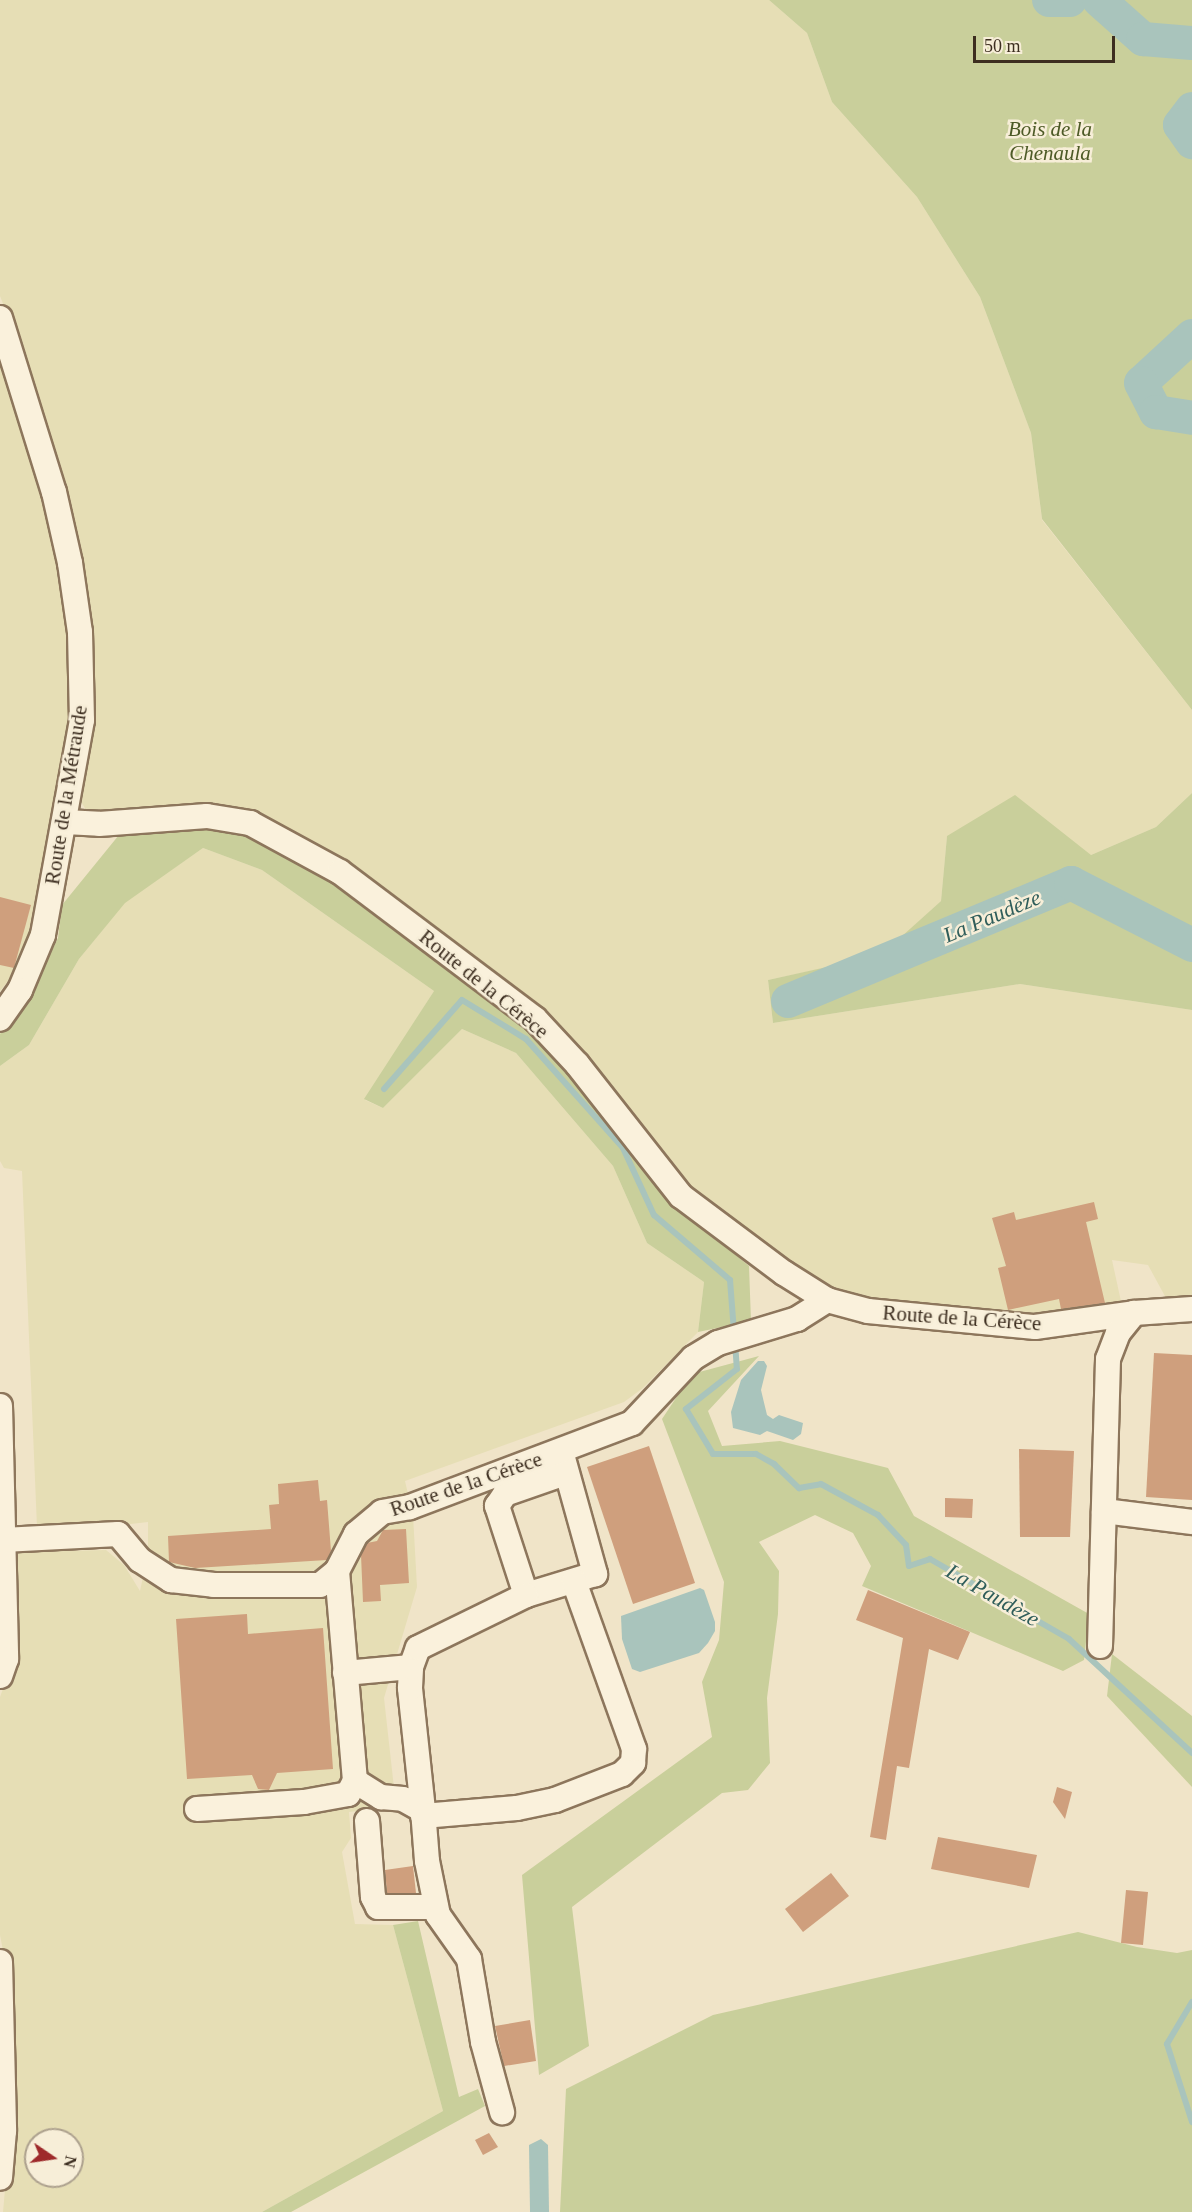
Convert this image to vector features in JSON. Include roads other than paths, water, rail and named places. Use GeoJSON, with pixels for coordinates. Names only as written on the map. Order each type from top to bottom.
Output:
{"type":"FeatureCollection","features":[{"type":"Feature","properties":{"kind":"street","name":"Route de la Métraude"},"geometry":{"type":"LineString","coordinates":[[0,318],[54,492],[80,632],[82,720],[43,935],[20,990],[0,1019]]}},
{"type":"Feature","properties":{"kind":"street","name":"Route de la Cérèce"},"geometry":{"type":"LineString","coordinates":[[65,822],[99,824],[207,816],[250,823],[340,872],[535,1019],[578,1064],[681,1196],[784,1273],[827,1300],[868,1311],[1035,1327],[1134,1313],[1192,1310]]}},
{"type":"Feature","properties":{"kind":"street","name":"Route de la Cérèce"},"geometry":{"type":"LineString","coordinates":[[337,1571],[356,1534],[382,1512],[410,1507],[563,1462],[632,1423],[693,1358],[718,1342],[797,1319],[827,1300]]}},
{"type":"Feature","properties":{"kind":"street"},"geometry":{"type":"LineString","coordinates":[[1100,1646],[1108,1359],[1118,1333],[1134,1313]]}},
{"type":"Feature","properties":{"kind":"street"},"geometry":{"type":"LineString","coordinates":[[0,1406],[6,1659],[0,1676]]}},
{"type":"Feature","properties":{"kind":"street"},"geometry":{"type":"LineString","coordinates":[[502,2112],[483,2042],[469,1959],[456,1937],[444,1928],[436,1907],[427,1861],[411,1667],[418,1648],[526,1595],[595,1574],[563,1462],[505,1494],[497,1506],[526,1595]]}},
{"type":"Feature","properties":{"kind":"street"},"geometry":{"type":"LineString","coordinates":[[1104,1511],[1192,1522]]}},
{"type":"Feature","properties":{"kind":"street"},"geometry":{"type":"LineString","coordinates":[[3,1540],[118,1534],[140,1560],[171,1580],[214,1585],[320,1585],[337,1571]]}},
{"type":"Feature","properties":{"kind":"street"},"geometry":{"type":"LineString","coordinates":[[197,1809],[304,1802],[348,1794],[355,1781],[337,1571]]}},
{"type":"Feature","properties":{"kind":"street"},"geometry":{"type":"LineString","coordinates":[[355,1781],[381,1797],[404,1800],[423,1813],[517,1808],[555,1800],[622,1774],[633,1763],[634,1749],[574,1581]]}},
{"type":"Feature","properties":{"kind":"street"},"geometry":{"type":"LineString","coordinates":[[345,1673],[411,1667]]}},
{"type":"Feature","properties":{"kind":"street"},"geometry":{"type":"LineString","coordinates":[[367,1821],[373,1897],[378,1907],[436,1907]]}},
{"type":"Feature","properties":{"kind":"street"},"geometry":{"type":"LineString","coordinates":[[0,1962],[4,2131],[0,2178]]}},
{"type":"Feature","properties":{"kind":"water"},"geometry":{"type":"Polygon","coordinates":[[[758,1361],[764,1361],[767,1366],[761,1390],[767,1415],[773,1419],[779,1415],[803,1423],[801,1434],[793,1440],[767,1431],[760,1435],[733,1428],[731,1412],[741,1380],[758,1361]]]}},
{"type":"Feature","properties":{"kind":"water"},"geometry":{"type":"Polygon","coordinates":[[[700,1588],[704,1590],[715,1622],[715,1631],[708,1643],[699,1653],[640,1672],[632,1669],[622,1639],[621,1616],[700,1588]]]}},
{"type":"Feature","properties":{"kind":"water"},"geometry":{"type":"Polygon","coordinates":[[[541,2139],[548,2145],[549,2212],[530,2212],[529,2145],[541,2139]]]}},
{"type":"Feature","properties":{"kind":"waterway","name":"La Paudèze"},"geometry":{"type":"LineString","coordinates":[[1049,0],[1070,0]]}},
{"type":"Feature","properties":{"kind":"waterway","name":"La Paudèze"},"geometry":{"type":"LineString","coordinates":[[1099,0],[1143,39],[1192,43]]}},
{"type":"Feature","properties":{"kind":"waterway","name":"La Paudèze"},"geometry":{"type":"LineString","coordinates":[[1192,109],[1180,125],[1192,142]]}},
{"type":"Feature","properties":{"kind":"waterway","name":"La Paudèze"},"geometry":{"type":"LineString","coordinates":[[1192,336],[1141,383],[1156,412],[1192,418]]}},
{"type":"Feature","properties":{"kind":"waterway","name":"La Paudèze"},"geometry":{"type":"LineString","coordinates":[[788,1001],[1071,883],[1192,945]]}},
{"type":"Feature","properties":{"kind":"waterway"},"geometry":{"type":"LineString","coordinates":[[384,1089],[462,1000],[526,1039],[623,1148],[654,1215],[730,1280],[734,1332]]}},
{"type":"Feature","properties":{"kind":"waterway","name":"La Paudèze"},"geometry":{"type":"LineString","coordinates":[[735,1342],[737,1369],[686,1409],[713,1454],[756,1454],[774,1464],[799,1488],[821,1484],[878,1515],[906,1545],[909,1566],[930,1559],[1069,1639],[1192,1753]]}},
{"type":"Feature","properties":{"kind":"waterway","name":"La Paudèze"},"geometry":{"type":"LineString","coordinates":[[1192,2002],[1167,2044],[1192,2122]]}},
{"type":"Feature","properties":{"kind":"park label","name":"Bois de la Chenaula"},"geometry":{"type":"Point","coordinates":[1050,141]}}]}
